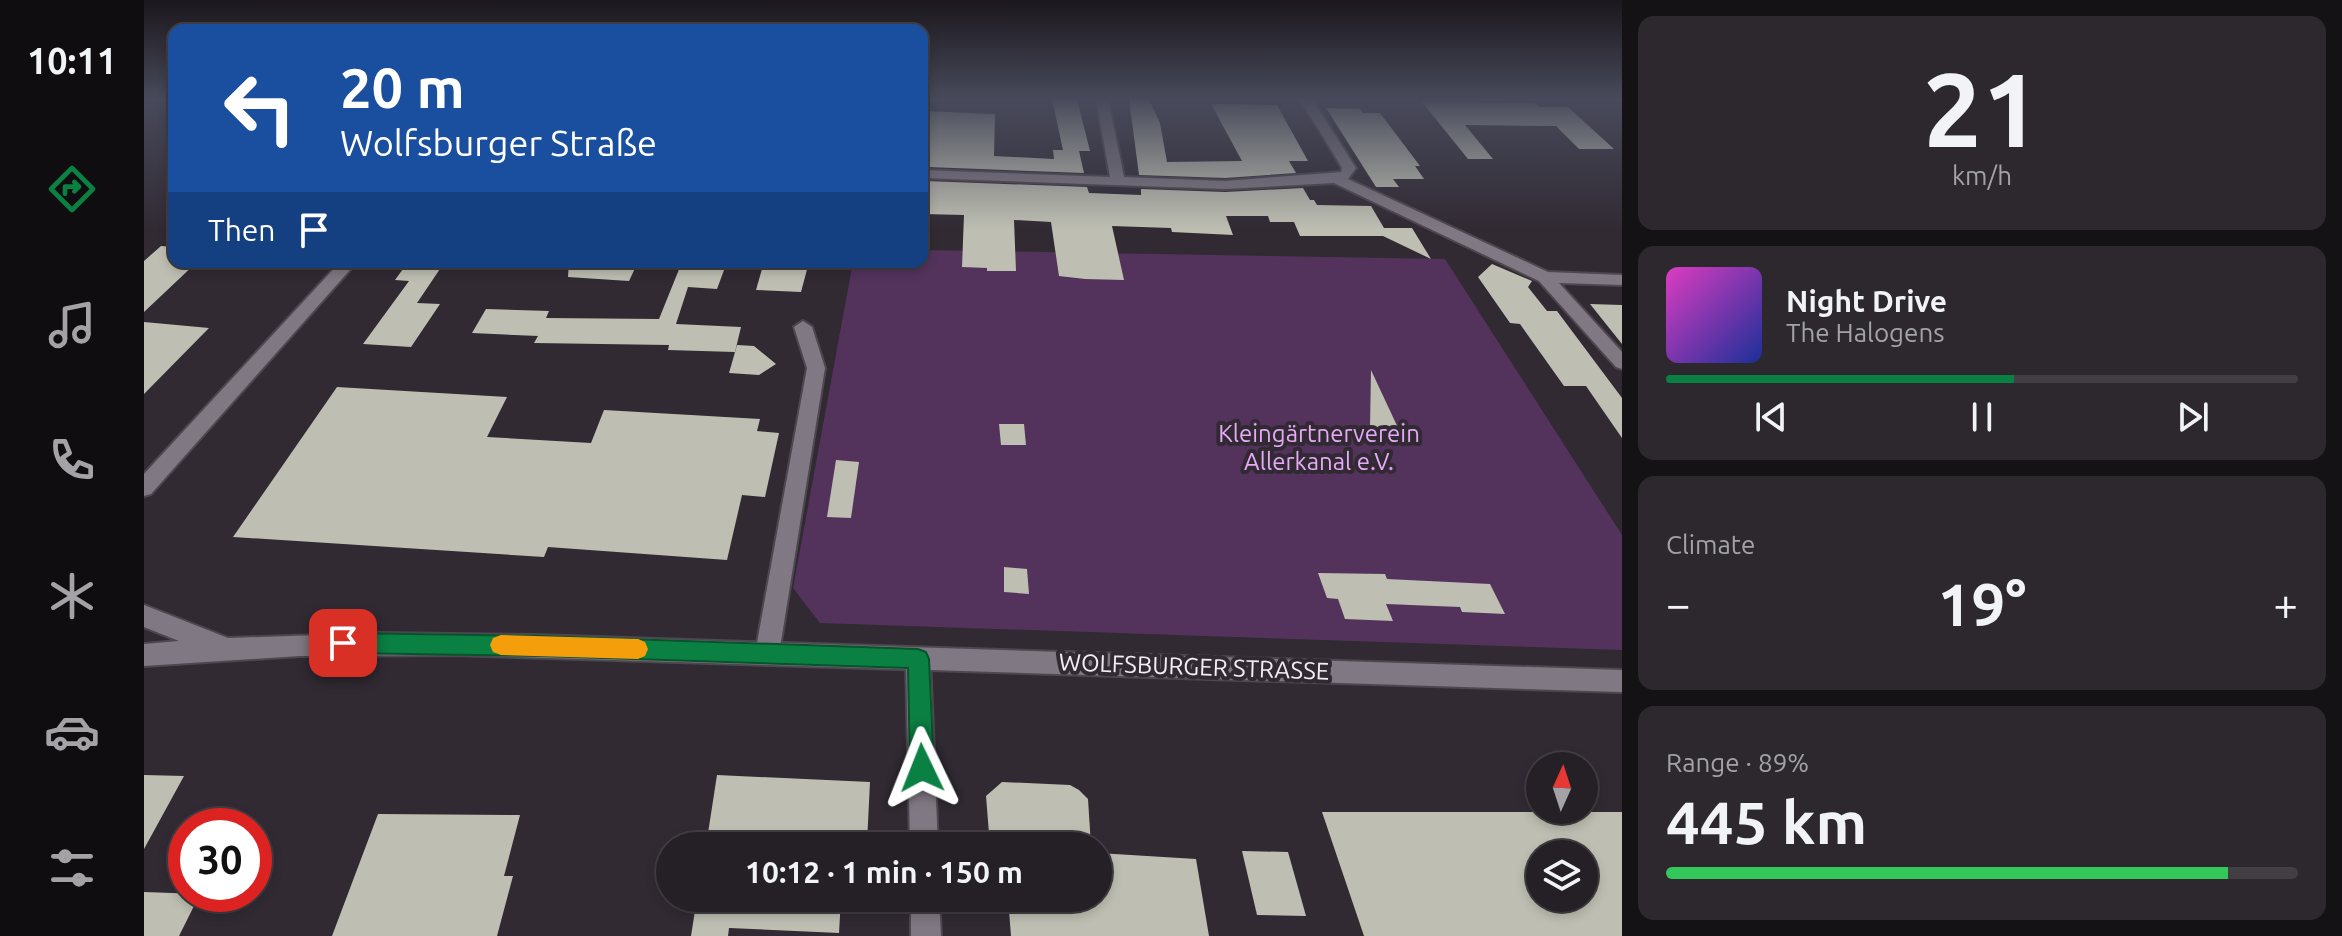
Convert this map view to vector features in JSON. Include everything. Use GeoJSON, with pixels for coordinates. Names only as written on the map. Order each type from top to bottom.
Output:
{"type":"FeatureCollection","features":[{"type":"Feature","properties":{"kind":"street"},"geometry":{"type":"LineString","coordinates":[[1110,143],[1118,183]]}},
{"type":"Feature","properties":{"kind":"street"},"geometry":{"type":"LineString","coordinates":[[928,174],[1225,185],[1336,179],[1347,175],[1349,168],[1333,143]]}},
{"type":"Feature","properties":{"kind":"street"},"geometry":{"type":"LineString","coordinates":[[1336,179],[1545,277],[1622,280]]}},
{"type":"Feature","properties":{"kind":"street"},"geometry":{"type":"LineString","coordinates":[[144,488],[344,268]]}},
{"type":"Feature","properties":{"kind":"street"},"geometry":{"type":"LineString","coordinates":[[1545,277],[1622,363]]}},
{"type":"Feature","properties":{"kind":"street"},"geometry":{"type":"LineString","coordinates":[[767,654],[816,368],[803,327]]}},
{"type":"Feature","properties":{"kind":"street"},"geometry":{"type":"LineString","coordinates":[[144,615],[164,626],[227,647]]}},
{"type":"Feature","properties":{"kind":"street","name":"WOLFSBURGER STRASSE"},"geometry":{"type":"LineString","coordinates":[[144,655],[227,647],[343,643],[1622,681]]}},
{"type":"Feature","properties":{"kind":"street"},"geometry":{"type":"LineString","coordinates":[[918,659],[924,832]]}},
{"type":"Feature","properties":{"kind":"street"},"geometry":{"type":"LineString","coordinates":[[925,912],[926,936]]}},
{"type":"Feature","properties":{"kind":"green space","name":"Kleingärtnerverein Allerkanal e.V."},"geometry":{"type":"Polygon","coordinates":[[[928,250],[1445,259],[1622,535],[1622,650],[820,623],[793,588],[852,268],[928,268],[928,250]]]}},
{"type":"Feature","properties":{"kind":"building"},"geometry":{"type":"Polygon","coordinates":[[[928,143],[994,143],[994,156],[1054,159],[1053,150],[1063,150],[1061,143],[1088,143],[1090,151],[1079,151],[1084,173],[928,167],[928,143]]]}},
{"type":"Feature","properties":{"kind":"building"},"geometry":{"type":"Polygon","coordinates":[[[1135,143],[1164,143],[1167,162],[1242,161],[1232,143],[1298,143],[1308,161],[1289,161],[1296,173],[1225,178],[1139,175],[1135,143]]]}},
{"type":"Feature","properties":{"kind":"building"},"geometry":{"type":"Polygon","coordinates":[[[1348,143],[1402,143],[1420,166],[1415,166],[1424,179],[1393,179],[1399,187],[1376,187],[1348,143]]]}},
{"type":"Feature","properties":{"kind":"building"},"geometry":{"type":"Polygon","coordinates":[[[1455,143],[1480,143],[1493,159],[1468,159],[1455,143]]]}},
{"type":"Feature","properties":{"kind":"building"},"geometry":{"type":"Polygon","coordinates":[[[1573,143],[1607,143],[1614,149],[1579,149],[1573,143]]]}},
{"type":"Feature","properties":{"kind":"building"},"geometry":{"type":"Polygon","coordinates":[[[928,181],[1087,187],[1089,193],[1141,195],[1141,189],[1225,192],[1303,188],[1317,205],[1371,206],[1384,228],[1412,228],[1431,259],[1383,236],[1300,236],[1294,222],[1270,222],[1268,216],[1226,216],[1233,235],[1112,226],[1124,280],[1085,279],[1059,276],[1051,222],[1014,220],[1016,271],[987,271],[987,268],[962,267],[964,215],[928,214],[928,181]]]}},
{"type":"Feature","properties":{"kind":"building"},"geometry":{"type":"Polygon","coordinates":[[[161,246],[168,247],[168,268],[191,268],[144,312],[144,261],[161,246]]]}},
{"type":"Feature","properties":{"kind":"building"},"geometry":{"type":"Polygon","coordinates":[[[1492,264],[1532,281],[1528,287],[1547,311],[1557,311],[1622,398],[1622,438],[1586,386],[1564,386],[1520,324],[1510,323],[1478,277],[1492,264]]]}},
{"type":"Feature","properties":{"kind":"building"},"geometry":{"type":"Polygon","coordinates":[[[404,268],[441,268],[417,303],[440,304],[411,347],[363,344],[409,281],[395,280],[404,268]]]}},
{"type":"Feature","properties":{"kind":"building"},"geometry":{"type":"Polygon","coordinates":[[[569,268],[635,268],[629,281],[568,277],[569,268]]]}},
{"type":"Feature","properties":{"kind":"building"},"geometry":{"type":"Polygon","coordinates":[[[680,268],[725,268],[717,289],[688,287],[676,324],[741,327],[735,352],[668,350],[669,345],[534,343],[538,336],[472,333],[486,309],[549,311],[546,318],[659,319],[680,268]]]}},
{"type":"Feature","properties":{"kind":"building"},"geometry":{"type":"Polygon","coordinates":[[[762,268],[807,268],[801,292],[756,290],[762,268]]]}},
{"type":"Feature","properties":{"kind":"building"},"geometry":{"type":"Polygon","coordinates":[[[1590,304],[1622,305],[1622,344],[1590,304]]]}},
{"type":"Feature","properties":{"kind":"building"},"geometry":{"type":"Polygon","coordinates":[[[144,322],[209,328],[144,394],[144,322]]]}},
{"type":"Feature","properties":{"kind":"building"},"geometry":{"type":"Polygon","coordinates":[[[737,345],[754,346],[776,364],[759,375],[729,373],[737,345]]]}},
{"type":"Feature","properties":{"kind":"building"},"geometry":{"type":"Polygon","coordinates":[[[1371,370],[1399,430],[1370,428],[1371,370]]]}},
{"type":"Feature","properties":{"kind":"building"},"geometry":{"type":"Polygon","coordinates":[[[337,387],[507,397],[487,437],[591,443],[604,410],[760,419],[757,431],[779,433],[765,497],[742,495],[727,560],[548,547],[544,557],[233,537],[337,387]]]}},
{"type":"Feature","properties":{"kind":"building"},"geometry":{"type":"Polygon","coordinates":[[[999,424],[1024,424],[1026,445],[1001,445],[999,424]]]}},
{"type":"Feature","properties":{"kind":"building"},"geometry":{"type":"Polygon","coordinates":[[[836,460],[859,462],[851,518],[827,517],[836,460]]]}},
{"type":"Feature","properties":{"kind":"building"},"geometry":{"type":"Polygon","coordinates":[[[1004,567],[1027,569],[1029,594],[1004,592],[1004,567]]]}},
{"type":"Feature","properties":{"kind":"building"},"geometry":{"type":"Polygon","coordinates":[[[1318,573],[1385,574],[1387,579],[1490,584],[1505,614],[1462,612],[1460,607],[1386,604],[1393,621],[1345,619],[1338,599],[1327,598],[1318,573]]]}},
{"type":"Feature","properties":{"kind":"building"},"geometry":{"type":"Polygon","coordinates":[[[144,775],[184,776],[144,849],[144,775]]]}},
{"type":"Feature","properties":{"kind":"building"},"geometry":{"type":"Polygon","coordinates":[[[717,775],[870,782],[868,832],[708,832],[717,775]]]}},
{"type":"Feature","properties":{"kind":"building"},"geometry":{"type":"Polygon","coordinates":[[[1002,782],[1070,785],[1088,799],[1090,832],[989,832],[986,796],[1002,782]]]}},
{"type":"Feature","properties":{"kind":"building"},"geometry":{"type":"Polygon","coordinates":[[[1322,812],[1526,812],[1526,824],[1598,824],[1598,812],[1622,812],[1622,936],[1364,936],[1322,812]]]}},
{"type":"Feature","properties":{"kind":"building"},"geometry":{"type":"Polygon","coordinates":[[[378,814],[520,815],[504,876],[513,876],[497,936],[332,936],[378,814]]]}},
{"type":"Feature","properties":{"kind":"building"},"geometry":{"type":"Polygon","coordinates":[[[1242,851],[1288,852],[1306,916],[1257,915],[1242,851]]]}},
{"type":"Feature","properties":{"kind":"building"},"geometry":{"type":"Polygon","coordinates":[[[1112,854],[1196,859],[1209,936],[1011,936],[1009,912],[1112,912],[1112,854]]]}},
{"type":"Feature","properties":{"kind":"building"},"geometry":{"type":"Polygon","coordinates":[[[144,892],[168,893],[168,912],[191,912],[179,936],[144,936],[144,892]]]}},
{"type":"Feature","properties":{"kind":"building"},"geometry":{"type":"Polygon","coordinates":[[[695,912],[840,912],[839,933],[729,928],[728,936],[691,936],[695,912]]]}},
{"type":"Feature","properties":{"kind":"slow traffic"},"geometry":{"type":"LineString","coordinates":[[501,645],[638,649]]}},
{"type":"Feature","properties":{"kind":"route"},"geometry":{"type":"LineString","coordinates":[[343,643],[543,646],[918,659],[922,768]]}}]}
